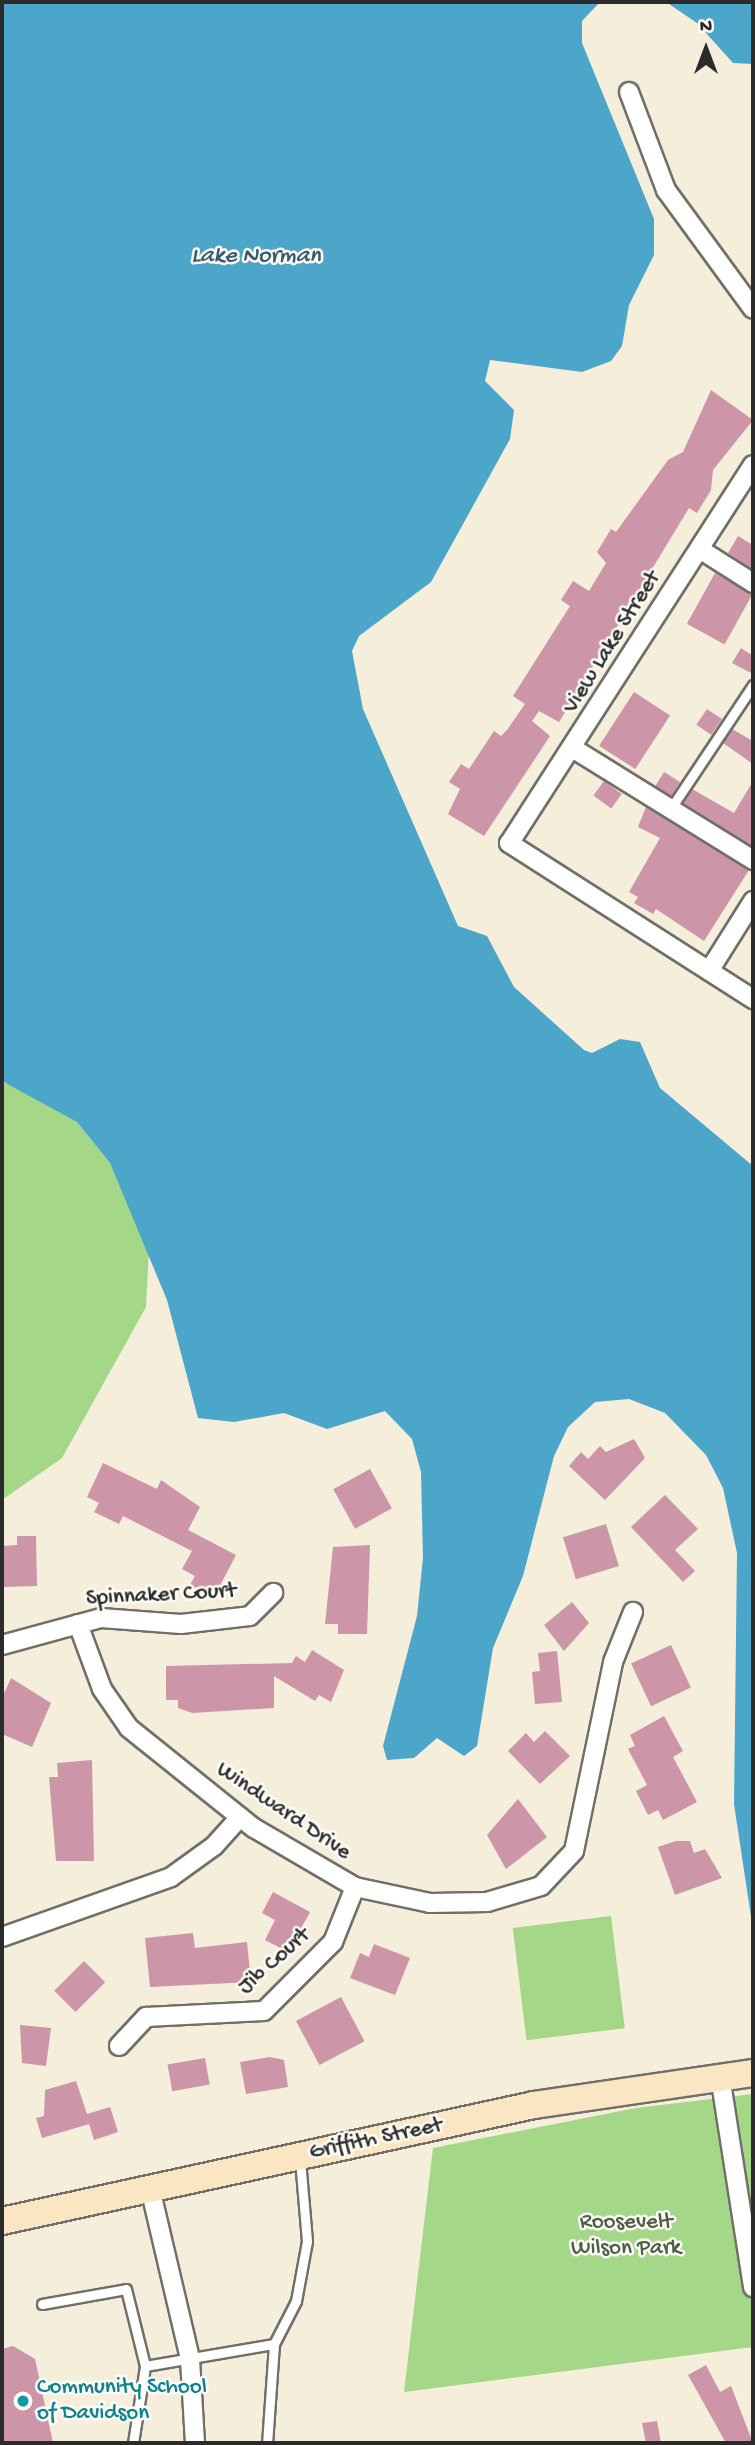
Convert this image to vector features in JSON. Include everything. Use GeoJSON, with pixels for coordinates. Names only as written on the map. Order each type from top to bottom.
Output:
{"type":"FeatureCollection","features":[{"type":"Feature","properties":{"kind":"main road","name":"Griffith Street"},"geometry":{"type":"LineString","coordinates":[[2,2221],[559,2101],[753,2073]]}},
{"type":"Feature","properties":{"kind":"street"},"geometry":{"type":"LineString","coordinates":[[629,92],[666,190],[753,309]]}},
{"type":"Feature","properties":{"kind":"street","name":"View Lake Street"},"geometry":{"type":"LineString","coordinates":[[709,971],[509,843],[574,749],[753,465]]}},
{"type":"Feature","properties":{"kind":"street"},"geometry":{"type":"LineString","coordinates":[[701,550],[753,583]]}},
{"type":"Feature","properties":{"kind":"street"},"geometry":{"type":"LineString","coordinates":[[574,749],[753,860]]}},
{"type":"Feature","properties":{"kind":"street"},"geometry":{"type":"LineString","coordinates":[[753,901],[709,971],[753,999]]}},
{"type":"Feature","properties":{"kind":"street","name":"Spinnaker Court"},"geometry":{"type":"LineString","coordinates":[[2,1645],[78,1624],[116,1618],[181,1624],[250,1616],[273,1594]]}},
{"type":"Feature","properties":{"kind":"street","name":"Windward Drive"},"geometry":{"type":"LineString","coordinates":[[78,1624],[102,1689],[129,1728],[240,1816],[355,1887],[430,1903],[487,1902],[527,1893],[559,1870],[579,1839],[613,1662],[633,1612]]}},
{"type":"Feature","properties":{"kind":"street"},"geometry":{"type":"LineString","coordinates":[[2,1937],[171,1877],[214,1846],[240,1816]]}},
{"type":"Feature","properties":{"kind":"street","name":"Jib Court"},"geometry":{"type":"LineString","coordinates":[[119,2046],[146,2017],[264,2011],[333,1942],[355,1887]]}},
{"type":"Feature","properties":{"kind":"street"},"geometry":{"type":"LineString","coordinates":[[720,2076],[753,2287]]}},
{"type":"Feature","properties":{"kind":"street"},"geometry":{"type":"LineString","coordinates":[[150,2188],[190,2359],[195,2443]]}},
{"type":"Feature","properties":{"kind":"lane"},"geometry":{"type":"LineString","coordinates":[[671,808],[753,685]]}},
{"type":"Feature","properties":{"kind":"lane"},"geometry":{"type":"LineString","coordinates":[[267,2443],[274,2344],[296,2301],[307,2241],[299,2156]]}},
{"type":"Feature","properties":{"kind":"lane"},"geometry":{"type":"LineString","coordinates":[[43,2304],[126,2289],[145,2366],[133,2443]]}},
{"type":"Feature","properties":{"kind":"lane"},"geometry":{"type":"LineString","coordinates":[[145,2366],[274,2344]]}},
{"type":"Feature","properties":{"kind":"green space"},"geometry":{"type":"Polygon","coordinates":[[[2,1082],[34,1093],[77,1122],[110,1163],[149,1249],[146,1307],[62,1458],[2,1500],[2,1082]]]}},
{"type":"Feature","properties":{"kind":"green space"},"geometry":{"type":"Polygon","coordinates":[[[611,1916],[625,2028],[527,2040],[513,1928],[611,1916]]]}},
{"type":"Feature","properties":{"kind":"green space","name":"Roosevelt Wilson Park"},"geometry":{"type":"Polygon","coordinates":[[[753,2094],[753,2347],[404,2392],[433,2148],[636,2108],[753,2094]]]}},
{"type":"Feature","properties":{"kind":"water","name":"Lake Norman"},"geometry":{"type":"Polygon","coordinates":[[[2,2],[600,2],[582,21],[582,43],[654,219],[654,255],[629,305],[622,346],[611,361],[582,372],[490,360],[485,381],[514,410],[510,439],[431,582],[359,636],[352,651],[363,709],[458,926],[487,936],[514,987],[584,1050],[592,1053],[620,1039],[640,1042],[660,1088],[753,1166],[753,1930],[734,1804],[737,1553],[723,1488],[706,1455],[665,1413],[629,1399],[595,1402],[568,1427],[554,1456],[523,1576],[493,1648],[477,1746],[464,1756],[437,1738],[414,1758],[387,1760],[383,1746],[417,1616],[423,1558],[421,1472],[412,1439],[385,1411],[327,1429],[284,1413],[234,1422],[198,1418],[167,1300],[110,1163],[77,1122],[2,1081],[2,2]]]}},
{"type":"Feature","properties":{"kind":"water"},"geometry":{"type":"Polygon","coordinates":[[[666,2],[753,2],[753,64],[733,63],[697,23],[666,2]]]}},
{"type":"Feature","properties":{"kind":"building"},"geometry":{"type":"Polygon","coordinates":[[[711,390],[753,420],[713,470],[711,490],[697,513],[689,508],[559,722],[539,711],[532,721],[550,736],[484,836],[448,814],[460,789],[449,782],[461,764],[469,769],[494,731],[501,736],[507,730],[525,704],[513,696],[570,606],[561,600],[573,581],[589,591],[606,563],[597,552],[611,529],[616,532],[668,460],[683,452],[711,390]]]}},
{"type":"Feature","properties":{"kind":"building"},"geometry":{"type":"Polygon","coordinates":[[[738,536],[753,545],[753,570],[728,553],[738,536]]]}},
{"type":"Feature","properties":{"kind":"building"},"geometry":{"type":"Polygon","coordinates":[[[715,573],[753,594],[724,645],[687,624],[715,573]]]}},
{"type":"Feature","properties":{"kind":"building"},"geometry":{"type":"Polygon","coordinates":[[[741,648],[753,656],[753,674],[732,663],[741,648]]]}},
{"type":"Feature","properties":{"kind":"building"},"geometry":{"type":"Polygon","coordinates":[[[634,692],[670,715],[635,769],[599,746],[634,692]]]}},
{"type":"Feature","properties":{"kind":"building"},"geometry":{"type":"Polygon","coordinates":[[[707,709],[722,719],[711,735],[696,725],[707,709]]]}},
{"type":"Feature","properties":{"kind":"building"},"geometry":{"type":"Polygon","coordinates":[[[732,729],[753,741],[753,764],[723,743],[732,729]]]}},
{"type":"Feature","properties":{"kind":"building"},"geometry":{"type":"Polygon","coordinates":[[[664,772],[680,782],[671,796],[655,786],[664,772]]]}},
{"type":"Feature","properties":{"kind":"building"},"geometry":{"type":"Polygon","coordinates":[[[604,781],[622,794],[611,808],[593,796],[604,781]]]}},
{"type":"Feature","properties":{"kind":"building"},"geometry":{"type":"Polygon","coordinates":[[[753,781],[753,847],[683,803],[692,789],[734,813],[753,781]]]}},
{"type":"Feature","properties":{"kind":"building"},"geometry":{"type":"Polygon","coordinates":[[[646,807],[749,870],[704,941],[656,909],[653,914],[634,903],[638,897],[629,892],[660,838],[638,827],[646,807]]]}},
{"type":"Feature","properties":{"kind":"building"},"geometry":{"type":"Polygon","coordinates":[[[634,1439],[645,1458],[605,1500],[569,1466],[581,1452],[588,1459],[600,1446],[606,1452],[634,1439]]]}},
{"type":"Feature","properties":{"kind":"building"},"geometry":{"type":"Polygon","coordinates":[[[103,1463],[157,1489],[161,1480],[200,1507],[188,1530],[236,1555],[214,1597],[190,1585],[195,1576],[182,1569],[192,1551],[123,1516],[119,1524],[94,1512],[99,1503],[87,1497],[103,1463]]]}},
{"type":"Feature","properties":{"kind":"building"},"geometry":{"type":"Polygon","coordinates":[[[370,1469],[392,1508],[355,1529],[333,1489],[370,1469]]]}},
{"type":"Feature","properties":{"kind":"building"},"geometry":{"type":"Polygon","coordinates":[[[665,1495],[698,1529],[675,1550],[695,1571],[683,1582],[631,1527],[665,1495]]]}},
{"type":"Feature","properties":{"kind":"building"},"geometry":{"type":"Polygon","coordinates":[[[606,1524],[619,1566],[576,1579],[563,1537],[606,1524]]]}},
{"type":"Feature","properties":{"kind":"building"},"geometry":{"type":"Polygon","coordinates":[[[17,1536],[36,1536],[37,1586],[2,1587],[2,1546],[17,1545],[17,1536]]]}},
{"type":"Feature","properties":{"kind":"building"},"geometry":{"type":"Polygon","coordinates":[[[370,1545],[367,1634],[338,1634],[338,1624],[325,1624],[333,1547],[370,1545]]]}},
{"type":"Feature","properties":{"kind":"building"},"geometry":{"type":"Polygon","coordinates":[[[572,1602],[589,1623],[564,1651],[544,1625],[572,1602]]]}},
{"type":"Feature","properties":{"kind":"building"},"geometry":{"type":"Polygon","coordinates":[[[671,1645],[691,1688],[651,1706],[631,1664],[671,1645]]]}},
{"type":"Feature","properties":{"kind":"building"},"geometry":{"type":"Polygon","coordinates":[[[312,1650],[344,1670],[331,1702],[319,1695],[315,1701],[274,1676],[274,1708],[192,1713],[178,1708],[178,1700],[166,1700],[166,1666],[292,1663],[296,1656],[305,1662],[312,1650]]]}},
{"type":"Feature","properties":{"kind":"building"},"geometry":{"type":"Polygon","coordinates":[[[557,1651],[562,1702],[535,1704],[532,1672],[540,1671],[538,1653],[557,1651]]]}},
{"type":"Feature","properties":{"kind":"building"},"geometry":{"type":"Polygon","coordinates":[[[11,1678],[51,1703],[32,1747],[2,1734],[2,1698],[11,1678]]]}},
{"type":"Feature","properties":{"kind":"building"},"geometry":{"type":"Polygon","coordinates":[[[664,1716],[683,1751],[673,1757],[697,1802],[663,1820],[658,1810],[648,1815],[636,1791],[647,1785],[628,1749],[635,1746],[630,1735],[664,1716]]]}},
{"type":"Feature","properties":{"kind":"building"},"geometry":{"type":"Polygon","coordinates":[[[545,1731],[570,1756],[540,1784],[508,1751],[526,1733],[534,1742],[545,1731]]]}},
{"type":"Feature","properties":{"kind":"building"},"geometry":{"type":"Polygon","coordinates":[[[92,1760],[94,1861],[56,1861],[49,1777],[58,1777],[57,1763],[92,1760]]]}},
{"type":"Feature","properties":{"kind":"building"},"geometry":{"type":"Polygon","coordinates":[[[518,1799],[547,1837],[506,1869],[487,1835],[518,1799]]]}},
{"type":"Feature","properties":{"kind":"building"},"geometry":{"type":"Polygon","coordinates":[[[676,1841],[690,1841],[694,1853],[705,1849],[722,1878],[675,1895],[658,1847],[676,1841]]]}},
{"type":"Feature","properties":{"kind":"building"},"geometry":{"type":"Polygon","coordinates":[[[273,1892],[310,1912],[288,1952],[265,1940],[275,1920],[262,1913],[273,1892]]]}},
{"type":"Feature","properties":{"kind":"building"},"geometry":{"type":"Polygon","coordinates":[[[193,1933],[195,1948],[247,1942],[251,1982],[150,1987],[145,1938],[193,1933]]]}},
{"type":"Feature","properties":{"kind":"building"},"geometry":{"type":"Polygon","coordinates":[[[374,1944],[410,1958],[395,1995],[350,1978],[360,1953],[369,1957],[374,1944]]]}},
{"type":"Feature","properties":{"kind":"building"},"geometry":{"type":"Polygon","coordinates":[[[84,1961],[105,1982],[76,2012],[54,1991],[84,1961]]]}},
{"type":"Feature","properties":{"kind":"building"},"geometry":{"type":"Polygon","coordinates":[[[341,1997],[364,2041],[319,2065],[296,2021],[341,1997]]]}},
{"type":"Feature","properties":{"kind":"building"},"geometry":{"type":"Polygon","coordinates":[[[20,2025],[51,2028],[46,2066],[22,2063],[20,2025]]]}},
{"type":"Feature","properties":{"kind":"building"},"geometry":{"type":"Polygon","coordinates":[[[270,2057],[284,2060],[288,2087],[246,2094],[240,2062],[270,2057]]]}},
{"type":"Feature","properties":{"kind":"building"},"geometry":{"type":"Polygon","coordinates":[[[205,2058],[210,2085],[172,2091],[168,2065],[205,2058]]]}},
{"type":"Feature","properties":{"kind":"building"},"geometry":{"type":"Polygon","coordinates":[[[76,2081],[87,2114],[110,2107],[118,2132],[94,2140],[89,2124],[42,2138],[36,2118],[44,2116],[45,2090],[76,2081]]]}},
{"type":"Feature","properties":{"kind":"building","name":"Community School of Davidson"},"geometry":{"type":"Polygon","coordinates":[[[13,2346],[35,2359],[53,2443],[2,2443],[2,2349],[13,2346]]]}},
{"type":"Feature","properties":{"kind":"building"},"geometry":{"type":"Polygon","coordinates":[[[706,2365],[720,2392],[731,2386],[753,2443],[726,2443],[688,2375],[706,2365]]]}},
{"type":"Feature","properties":{"kind":"building"},"geometry":{"type":"Polygon","coordinates":[[[657,2421],[661,2443],[646,2443],[642,2423],[657,2421]]]}},
{"type":"Feature","properties":{"kind":"place","name":"Community School of Davidson"},"geometry":{"type":"Point","coordinates":[23,2401]}}]}
